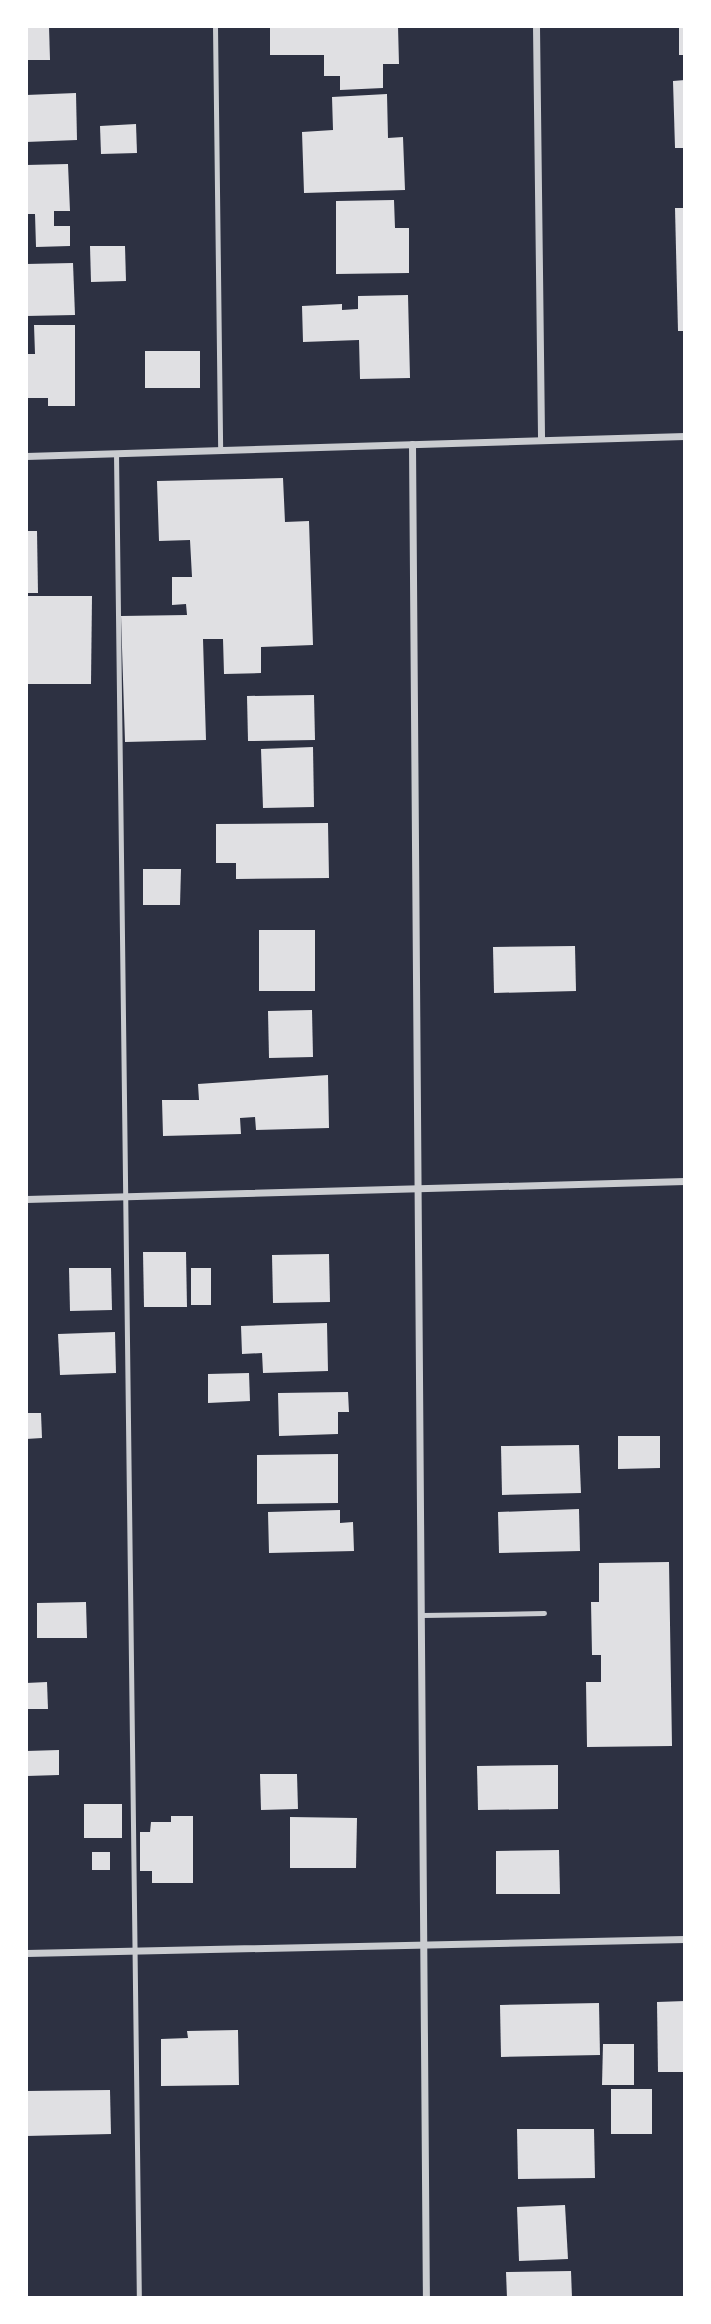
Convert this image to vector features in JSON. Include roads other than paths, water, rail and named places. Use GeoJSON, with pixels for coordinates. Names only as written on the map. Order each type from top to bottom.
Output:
{"type":"FeatureCollection","features":[{"type":"Feature","properties":{"kind":"street"},"geometry":{"type":"LineString","coordinates":[[536,26],[541,438]]}},
{"type":"Feature","properties":{"kind":"street"},"geometry":{"type":"LineString","coordinates":[[26,456],[541,438],[685,436]]}},
{"type":"Feature","properties":{"kind":"street"},"geometry":{"type":"LineString","coordinates":[[411,444],[426,2298]]}},
{"type":"Feature","properties":{"kind":"street"},"geometry":{"type":"LineString","coordinates":[[26,1199],[685,1181]]}},
{"type":"Feature","properties":{"kind":"street"},"geometry":{"type":"LineString","coordinates":[[26,1953],[685,1939]]}},
{"type":"Feature","properties":{"kind":"lane"},"geometry":{"type":"LineString","coordinates":[[215,26],[220,449]]}},
{"type":"Feature","properties":{"kind":"lane"},"geometry":{"type":"LineString","coordinates":[[116,453],[139,2298]]}},
{"type":"Feature","properties":{"kind":"lane"},"geometry":{"type":"LineString","coordinates":[[422,1615],[544,1613]]}}]}
